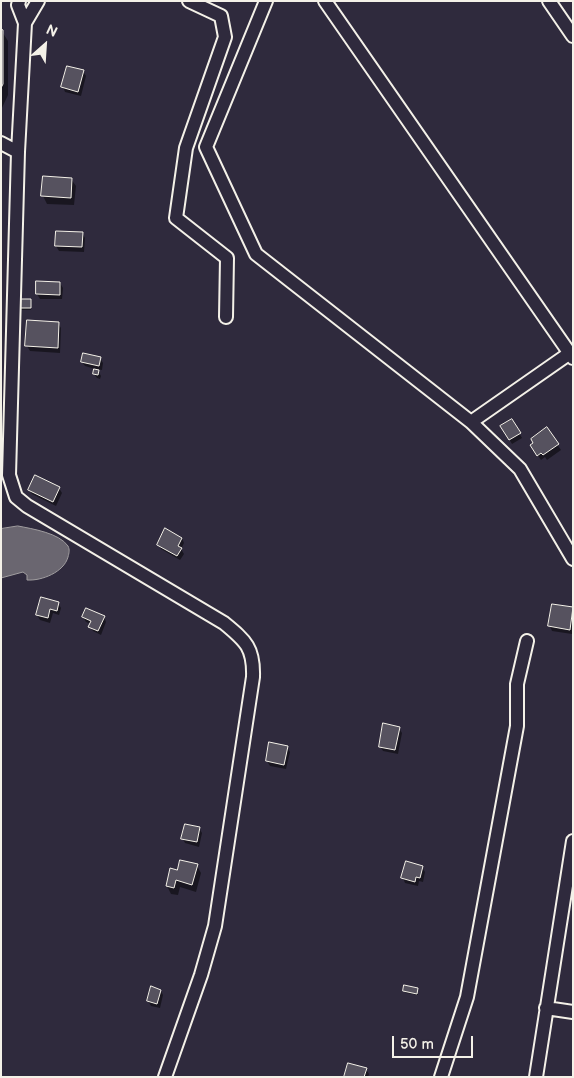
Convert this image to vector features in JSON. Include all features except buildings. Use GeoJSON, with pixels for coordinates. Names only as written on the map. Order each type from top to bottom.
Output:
{"type":"FeatureCollection","features":[{"type":"Feature","properties":{"kind":"street"},"geometry":{"type":"LineString","coordinates":[[19,1],[18,5],[25,23],[18,152],[9,476],[16,497],[27,506],[224,623],[241,636],[249,648],[254,661],[215,926],[201,975],[165,1077]]}},
{"type":"Feature","properties":{"kind":"street"},"geometry":{"type":"LineString","coordinates":[[25,23],[38,1]]}},
{"type":"Feature","properties":{"kind":"street"},"geometry":{"type":"LineString","coordinates":[[189,1],[221,16],[224,37],[186,148],[176,218],[227,258],[226,318]]}},
{"type":"Feature","properties":{"kind":"street"},"geometry":{"type":"LineString","coordinates":[[266,1],[206,147],[256,254],[471,422],[520,469],[573,559]]}},
{"type":"Feature","properties":{"kind":"street"},"geometry":{"type":"LineString","coordinates":[[325,1],[571,355],[471,422]]}},
{"type":"Feature","properties":{"kind":"street"},"geometry":{"type":"LineString","coordinates":[[548,1],[573,36]]}},
{"type":"Feature","properties":{"kind":"street"},"geometry":{"type":"LineString","coordinates":[[1,143],[18,152]]}},
{"type":"Feature","properties":{"kind":"street"},"geometry":{"type":"LineString","coordinates":[[441,1077],[467,997],[517,726],[518,684],[527,642]]}},
{"type":"Feature","properties":{"kind":"street"},"geometry":{"type":"LineString","coordinates":[[536,1077],[573,841]]}},
{"type":"Feature","properties":{"kind":"street"},"geometry":{"type":"LineString","coordinates":[[546,1008],[573,1012]]}},
{"type":"Feature","properties":{"kind":"shaded area"},"geometry":{"type":"Polygon","coordinates":[[[18,526],[45,532],[64,542],[68,546],[69,552],[66,562],[62,567],[52,574],[39,579],[27,580],[27,575],[23,572],[1,578],[1,529],[18,526]]]}}]}
